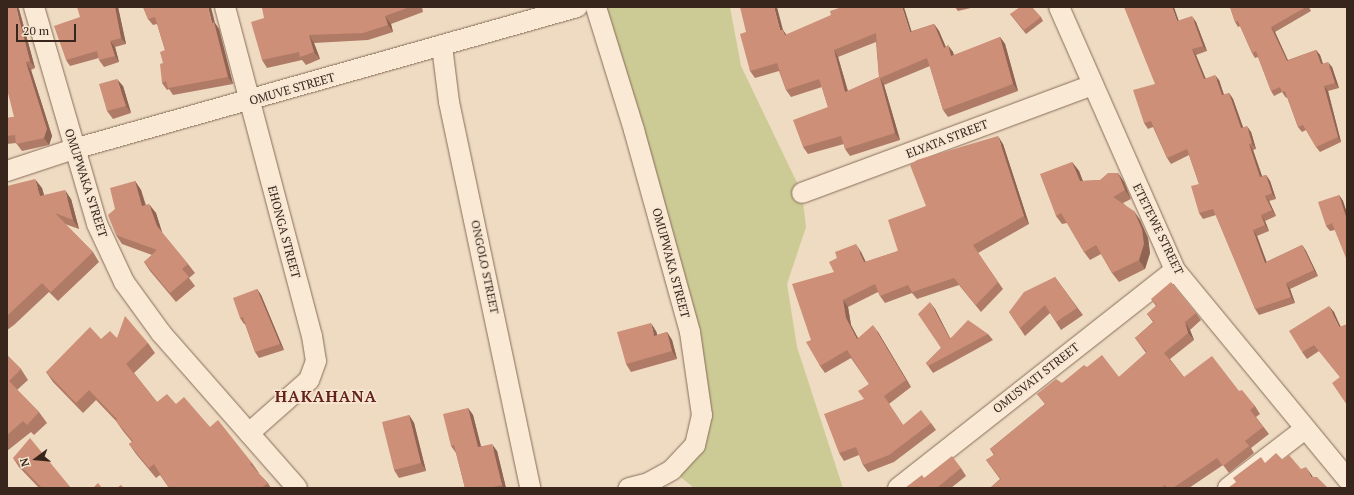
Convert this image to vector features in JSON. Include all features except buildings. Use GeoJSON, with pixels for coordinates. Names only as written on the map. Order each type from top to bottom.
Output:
{"type":"FeatureCollection","features":[{"type":"Feature","properties":{"kind":"street","name":"OMUPWAKA STREET"},"geometry":{"type":"LineString","coordinates":[[34,7],[97,224],[124,282],[161,333],[297,488]]}},
{"type":"Feature","properties":{"kind":"street","name":"EHONGA STREET"},"geometry":{"type":"LineString","coordinates":[[225,7],[248,102],[312,336],[316,361],[309,380],[249,433]]}},
{"type":"Feature","properties":{"kind":"street","name":"OMUVE STREET"},"geometry":{"type":"LineString","coordinates":[[7,171],[74,149],[248,102],[577,7]]}},
{"type":"Feature","properties":{"kind":"street","name":"OMUPWAKA STREET"},"geometry":{"type":"LineString","coordinates":[[596,7],[634,130],[690,332],[702,415],[695,445],[672,470],[649,483],[629,488]]}},
{"type":"Feature","properties":{"kind":"street","name":"ETETEWE STREET"},"geometry":{"type":"LineString","coordinates":[[1059,7],[1092,85],[1175,270],[1347,479]]}},
{"type":"Feature","properties":{"kind":"street","name":"ONGOLO STREET"},"geometry":{"type":"LineString","coordinates":[[442,46],[449,102],[530,488]]}},
{"type":"Feature","properties":{"kind":"street","name":"ELYATA STREET"},"geometry":{"type":"LineString","coordinates":[[802,193],[1092,85]]}},
{"type":"Feature","properties":{"kind":"street","name":"OMUSVATI STREET"},"geometry":{"type":"LineString","coordinates":[[898,488],[1175,270]]}},
{"type":"Feature","properties":{"kind":"street"},"geometry":{"type":"LineString","coordinates":[[1228,488],[1305,429]]}},
{"type":"Feature","properties":{"kind":"shaded area"},"geometry":{"type":"Polygon","coordinates":[[[596,7],[730,7],[741,66],[802,193],[806,227],[787,284],[797,347],[843,488],[694,488],[672,470],[702,415],[596,7]]]}},
{"type":"Feature","properties":{"kind":"district","name":"HAKAHANA"},"geometry":{"type":"Point","coordinates":[326,396]}}]}
